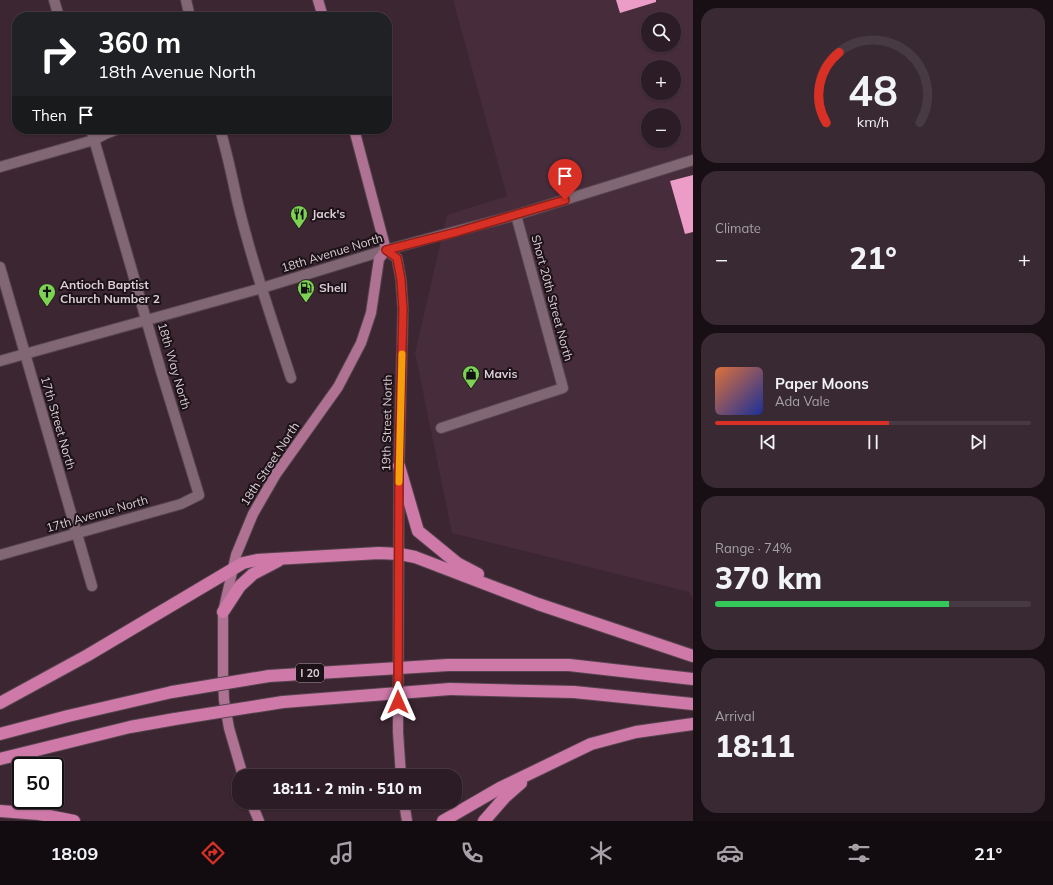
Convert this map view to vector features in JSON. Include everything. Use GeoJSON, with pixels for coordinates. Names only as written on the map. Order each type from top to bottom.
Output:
{"type":"FeatureCollection","features":[{"type":"Feature","properties":{"kind":"highway"},"geometry":{"type":"LineString","coordinates":[[399,466],[418,531],[457,563],[538,604]]}},
{"type":"Feature","properties":{"kind":"highway"},"geometry":{"type":"LineString","coordinates":[[0,703],[88,656],[233,568],[243,563],[257,560],[280,560],[379,553],[400,554],[415,557],[538,604],[693,656]]}},
{"type":"Feature","properties":{"kind":"highway"},"geometry":{"type":"LineString","coordinates":[[224,612],[240,586],[253,574],[280,560]]}},
{"type":"Feature","properties":{"kind":"highway","name":"I 20"},"geometry":{"type":"LineString","coordinates":[[0,734],[68,716],[172,692],[269,676],[448,665],[569,665],[693,679]]}},
{"type":"Feature","properties":{"kind":"highway","name":"I 20"},"geometry":{"type":"LineString","coordinates":[[0,759],[116,730],[282,702],[450,689],[574,692],[693,704]]}},
{"type":"Feature","properties":{"kind":"highway"},"geometry":{"type":"LineString","coordinates":[[443,821],[500,788],[530,775],[591,744],[636,732],[693,724]]}},
{"type":"Feature","properties":{"kind":"highway"},"geometry":{"type":"LineString","coordinates":[[484,821],[505,797],[530,775]]}},
{"type":"Feature","properties":{"kind":"highway"},"geometry":{"type":"LineString","coordinates":[[0,811],[39,814],[74,821]]}},
{"type":"Feature","properties":{"kind":"main road"},"geometry":{"type":"LineString","coordinates":[[318,0],[321,12]]}},
{"type":"Feature","properties":{"kind":"main road","name":"19th Street North"},"geometry":{"type":"LineString","coordinates":[[355,134],[386,250],[397,258],[401,280],[403,309],[399,466],[400,554],[398,732],[401,769]]}},
{"type":"Feature","properties":{"kind":"main road","name":"18th Street North"},"geometry":{"type":"LineString","coordinates":[[241,769],[229,728],[222,677],[224,612],[236,555],[253,514],[276,474],[338,387],[361,343],[372,313],[379,259],[386,250]]}},
{"type":"Feature","properties":{"kind":"main road"},"geometry":{"type":"LineString","coordinates":[[254,809],[259,821]]}},
{"type":"Feature","properties":{"kind":"main road"},"geometry":{"type":"LineString","coordinates":[[405,809],[408,821]]}},
{"type":"Feature","properties":{"kind":"street"},"geometry":{"type":"LineString","coordinates":[[54,0],[58,12]]}},
{"type":"Feature","properties":{"kind":"street"},"geometry":{"type":"LineString","coordinates":[[186,0],[189,12]]}},
{"type":"Feature","properties":{"kind":"street","name":"18th Way North"},"geometry":{"type":"LineString","coordinates":[[92,134],[161,371],[199,494]]}},
{"type":"Feature","properties":{"kind":"street"},"geometry":{"type":"LineString","coordinates":[[0,167],[94,140],[105,134]]}},
{"type":"Feature","properties":{"kind":"street"},"geometry":{"type":"LineString","coordinates":[[221,134],[233,176],[237,199],[262,288],[291,378]]}},
{"type":"Feature","properties":{"kind":"street","name":"18th Avenue North"},"geometry":{"type":"LineString","coordinates":[[0,360],[262,288],[386,250],[516,215],[693,160]]}},
{"type":"Feature","properties":{"kind":"street","name":"Short 20th Street North"},"geometry":{"type":"LineString","coordinates":[[441,428],[563,388],[516,215]]}},
{"type":"Feature","properties":{"kind":"street","name":"17th Street North"},"geometry":{"type":"LineString","coordinates":[[0,267],[92,586]]}},
{"type":"Feature","properties":{"kind":"street","name":"17th Avenue North"},"geometry":{"type":"LineString","coordinates":[[0,555],[181,504],[199,494]]}},
{"type":"Feature","properties":{"kind":"shaded area"},"geometry":{"type":"Polygon","coordinates":[[[453,0],[693,0],[693,599],[689,592],[452,533],[415,353],[447,215],[507,196],[453,0]]]}},
{"type":"Feature","properties":{"kind":"building"},"geometry":{"type":"Polygon","coordinates":[[[616,0],[656,0],[656,2],[620,13],[616,0]]]}},
{"type":"Feature","properties":{"kind":"building"},"geometry":{"type":"Polygon","coordinates":[[[693,175],[693,232],[685,234],[670,181],[693,175]]]}},
{"type":"Feature","properties":{"kind":"slow traffic"},"geometry":{"type":"LineString","coordinates":[[399,482],[402,354]]}},
{"type":"Feature","properties":{"kind":"place","name":"Jack's"},"geometry":{"type":"Point","coordinates":[299,229]}},
{"type":"Feature","properties":{"kind":"place","name":"Shell"},"geometry":{"type":"Point","coordinates":[306,303]}},
{"type":"Feature","properties":{"kind":"place","name":"Antioch Baptist Church Number 2"},"geometry":{"type":"Point","coordinates":[47,307]}},
{"type":"Feature","properties":{"kind":"place","name":"Mavis"},"geometry":{"type":"Point","coordinates":[471,389]}},
{"type":"Feature","properties":{"kind":"route"},"geometry":{"type":"LineString","coordinates":[[398,702],[400,554],[399,466],[403,309],[401,280],[397,258],[386,250],[457,232],[565,200]]}}]}
